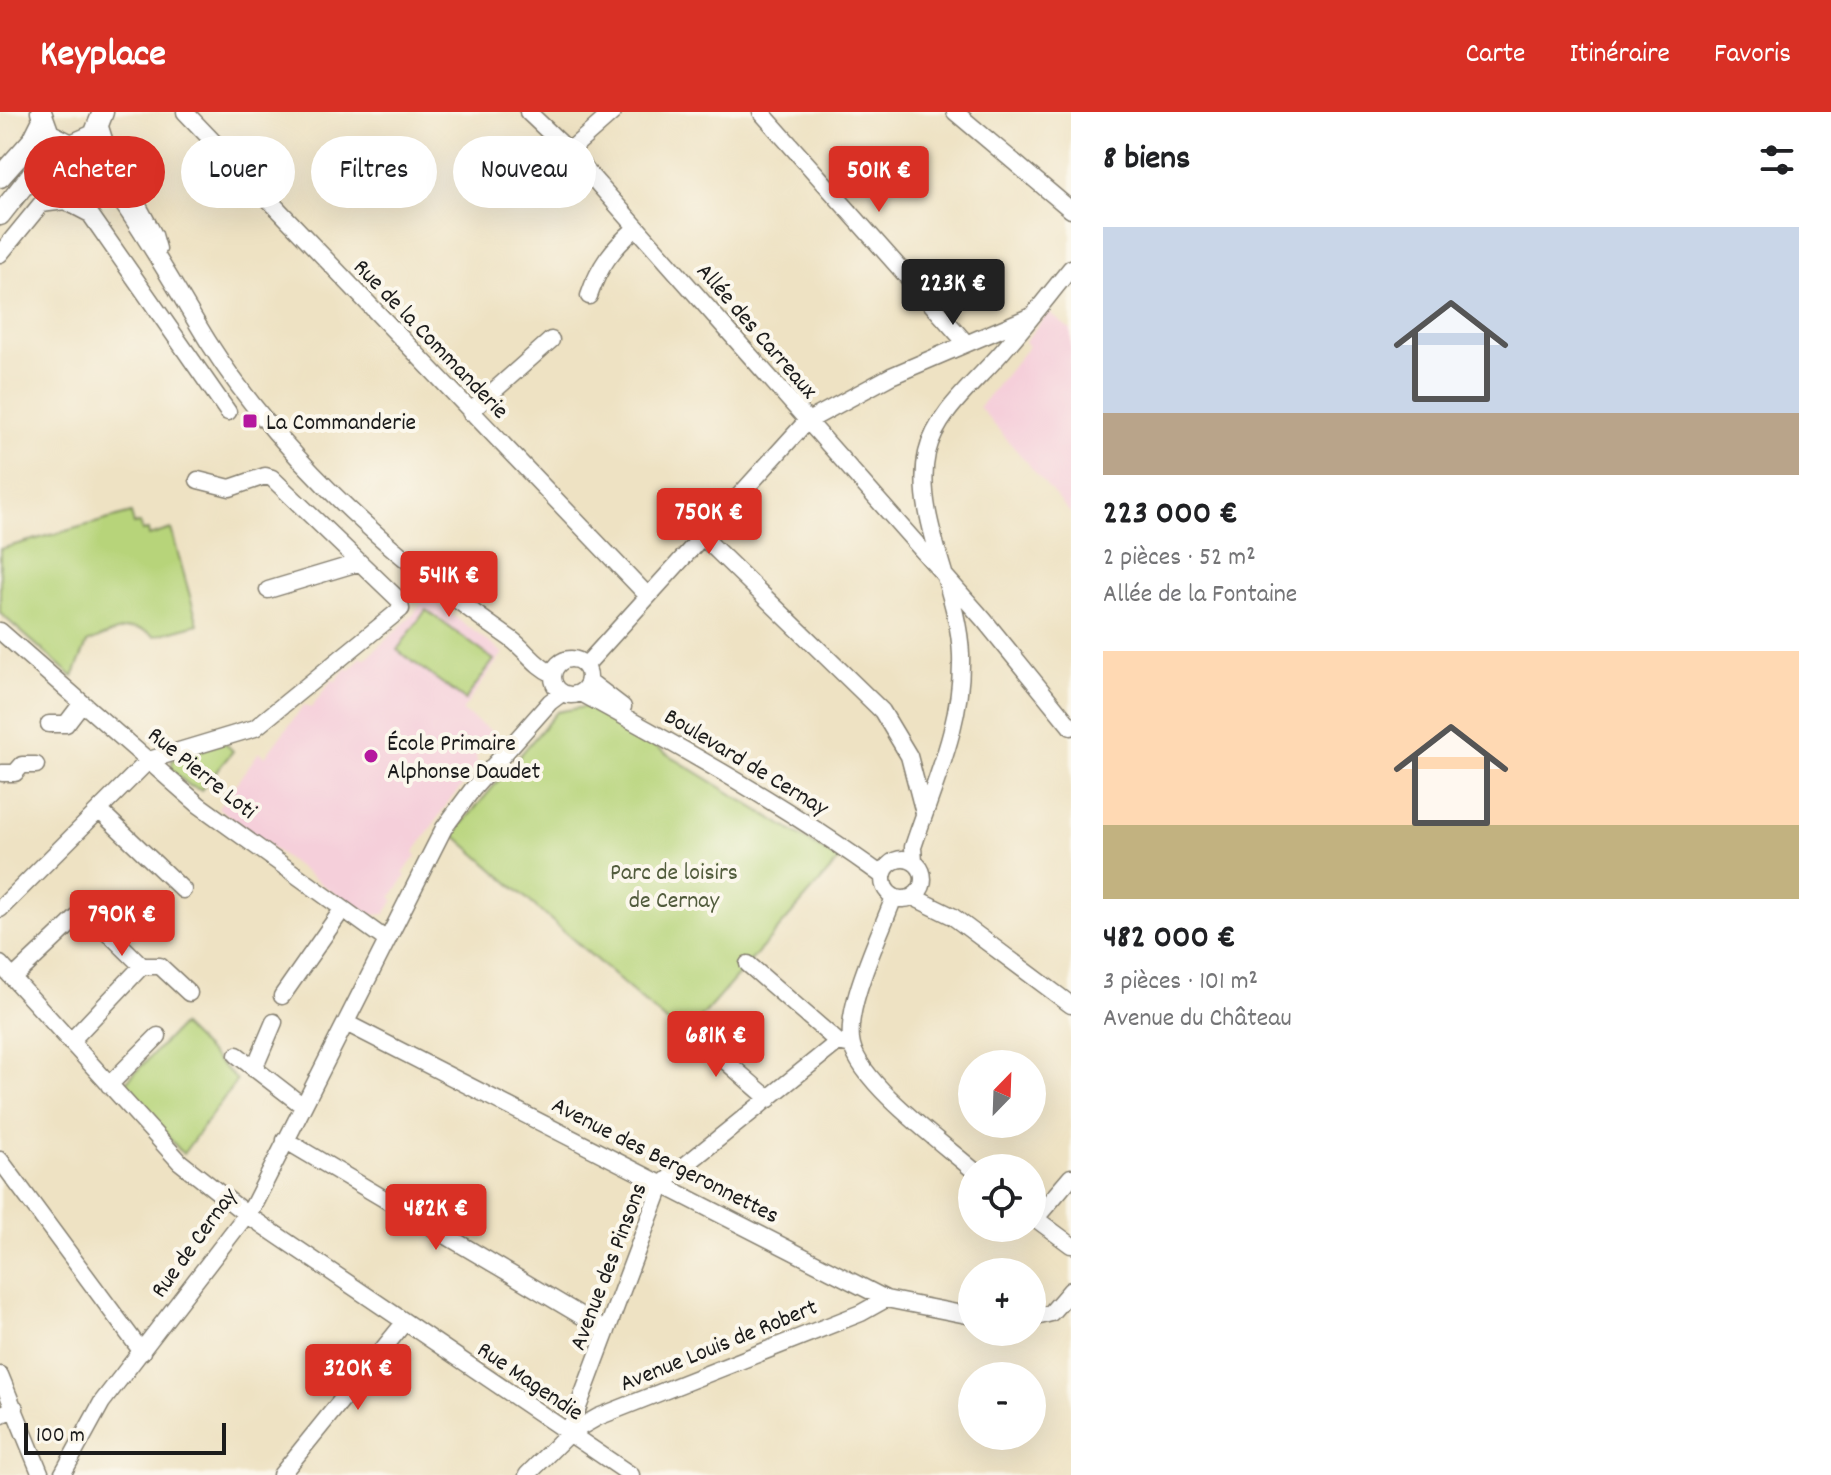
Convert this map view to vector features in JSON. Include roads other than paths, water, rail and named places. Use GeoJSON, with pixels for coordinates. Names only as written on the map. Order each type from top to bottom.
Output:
{"type":"FeatureCollection","features":[{"type":"Feature","properties":{"kind":"main road"},"geometry":{"type":"LineString","coordinates":[[42,117],[53,136]]}},
{"type":"Feature","properties":{"kind":"main road"},"geometry":{"type":"LineString","coordinates":[[0,177],[33,140],[42,117]]}},
{"type":"Feature","properties":{"kind":"main road"},"geometry":{"type":"LineString","coordinates":[[4,210],[24,185]]}},
{"type":"Feature","properties":{"kind":"street","name":"Rue de la Commanderie"},"geometry":{"type":"LineString","coordinates":[[185,112],[647,595]]}},
{"type":"Feature","properties":{"kind":"street","name":"Allée des Carreaux"},"geometry":{"type":"LineString","coordinates":[[528,112],[553,136]]}},
{"type":"Feature","properties":{"kind":"street"},"geometry":{"type":"LineString","coordinates":[[586,136],[613,112]]}},
{"type":"Feature","properties":{"kind":"street"},"geometry":{"type":"LineString","coordinates":[[761,112],[966,343]]}},
{"type":"Feature","properties":{"kind":"street"},"geometry":{"type":"LineString","coordinates":[[955,112],[1071,210]]}},
{"type":"Feature","properties":{"kind":"street"},"geometry":{"type":"LineString","coordinates":[[101,120],[107,149],[154,235],[163,266]]}},
{"type":"Feature","properties":{"kind":"street","name":"Allée des Carreaux"},"geometry":{"type":"LineString","coordinates":[[596,182],[949,582],[1071,727]]}},
{"type":"Feature","properties":{"kind":"street"},"geometry":{"type":"LineString","coordinates":[[4,210],[24,192]]}},
{"type":"Feature","properties":{"kind":"street"},"geometry":{"type":"LineString","coordinates":[[0,254],[41,204],[65,201],[90,214],[228,412]]}},
{"type":"Feature","properties":{"kind":"street"},"geometry":{"type":"LineString","coordinates":[[123,208],[163,266],[210,345],[291,447],[400,555],[556,669]]}},
{"type":"Feature","properties":{"kind":"street"},"geometry":{"type":"LineString","coordinates":[[589,296],[598,270],[614,247],[636,228]]}},
{"type":"Feature","properties":{"kind":"street"},"geometry":{"type":"LineString","coordinates":[[1071,268],[949,410],[927,453],[924,494],[949,582],[961,653],[960,695],[953,738],[924,813],[885,889],[894,897],[913,897],[952,916],[1071,1005]]}},
{"type":"Feature","properties":{"kind":"street"},"geometry":{"type":"LineString","coordinates":[[585,680],[574,659],[556,669],[553,683],[562,693],[585,680],[647,595],[806,422],[891,376],[1031,316]]}},
{"type":"Feature","properties":{"kind":"street"},"geometry":{"type":"LineString","coordinates":[[470,412],[551,340]]}},
{"type":"Feature","properties":{"kind":"street"},"geometry":{"type":"LineString","coordinates":[[0,909],[149,760],[255,728],[401,609],[399,600],[272,478],[265,476],[230,488],[198,480]]}},
{"type":"Feature","properties":{"kind":"street"},"geometry":{"type":"LineString","coordinates":[[701,535],[882,711],[909,756],[924,813]]}},
{"type":"Feature","properties":{"kind":"street"},"geometry":{"type":"LineString","coordinates":[[268,590],[358,563]]}},
{"type":"Feature","properties":{"kind":"street","name":"Rue Pierre Loti"},"geometry":{"type":"LineString","coordinates":[[0,631],[199,805],[252,838],[342,910],[385,939]]}},
{"type":"Feature","properties":{"kind":"street","name":"Boulevard de Cernay"},"geometry":{"type":"LineString","coordinates":[[585,680],[634,721],[836,842],[901,861]]}},
{"type":"Feature","properties":{"kind":"street","name":"Rue de Cernay"},"geometry":{"type":"LineString","coordinates":[[62,1475],[102,1402],[246,1214],[346,1023],[385,939],[456,809],[550,702],[562,693]]}},
{"type":"Feature","properties":{"kind":"street"},"geometry":{"type":"LineString","coordinates":[[49,724],[66,724],[82,703]]}},
{"type":"Feature","properties":{"kind":"street"},"geometry":{"type":"LineString","coordinates":[[2,773],[15,773],[22,765],[36,765]]}},
{"type":"Feature","properties":{"kind":"street"},"geometry":{"type":"LineString","coordinates":[[99,810],[183,890]]}},
{"type":"Feature","properties":{"kind":"street"},"geometry":{"type":"LineString","coordinates":[[901,861],[921,871],[923,882],[952,916]]}},
{"type":"Feature","properties":{"kind":"street"},"geometry":{"type":"LineString","coordinates":[[913,897],[923,882]]}},
{"type":"Feature","properties":{"kind":"street"},"geometry":{"type":"LineString","coordinates":[[845,1044],[856,997],[894,897]]}},
{"type":"Feature","properties":{"kind":"street"},"geometry":{"type":"LineString","coordinates":[[13,978],[85,910],[142,966],[160,966],[189,993]]}},
{"type":"Feature","properties":{"kind":"street"},"geometry":{"type":"LineString","coordinates":[[282,996],[342,910]]}},
{"type":"Feature","properties":{"kind":"street","name":"Rue Magendie"},"geometry":{"type":"LineString","coordinates":[[0,964],[180,1162],[246,1214],[631,1475]]}},
{"type":"Feature","properties":{"kind":"street"},"geometry":{"type":"LineString","coordinates":[[748,964],[845,1044],[880,1091],[958,1157]]}},
{"type":"Feature","properties":{"kind":"street"},"geometry":{"type":"LineString","coordinates":[[70,1042],[142,966]]}},
{"type":"Feature","properties":{"kind":"street"},"geometry":{"type":"LineString","coordinates":[[254,1069],[274,1022]]}},
{"type":"Feature","properties":{"kind":"street","name":"Avenue des Bergeronnettes"},"geometry":{"type":"LineString","coordinates":[[346,1023],[886,1299],[958,1313]]}},
{"type":"Feature","properties":{"kind":"street"},"geometry":{"type":"LineString","coordinates":[[690,1030],[769,1099]]}},
{"type":"Feature","properties":{"kind":"street"},"geometry":{"type":"LineString","coordinates":[[109,1085],[158,1036]]}},
{"type":"Feature","properties":{"kind":"street","name":"Avenue des Pinsons"},"geometry":{"type":"LineString","coordinates":[[568,1434],[662,1184],[769,1099],[845,1044]]}},
{"type":"Feature","properties":{"kind":"street"},"geometry":{"type":"LineString","coordinates":[[237,1055],[303,1106]]}},
{"type":"Feature","properties":{"kind":"street"},"geometry":{"type":"LineString","coordinates":[[285,1140],[607,1331]]}},
{"type":"Feature","properties":{"kind":"street"},"geometry":{"type":"LineString","coordinates":[[0,1160],[142,1352]]}},
{"type":"Feature","properties":{"kind":"street"},"geometry":{"type":"LineString","coordinates":[[1046,1205],[1071,1177]]}},
{"type":"Feature","properties":{"kind":"street"},"geometry":{"type":"LineString","coordinates":[[1046,1227],[1071,1245]]}},
{"type":"Feature","properties":{"kind":"street"},"geometry":{"type":"LineString","coordinates":[[1046,1314],[1051,1313],[1071,1290]]}},
{"type":"Feature","properties":{"kind":"street","name":"Avenue Louis de Robert"},"geometry":{"type":"LineString","coordinates":[[568,1434],[598,1417],[861,1313],[886,1299]]}},
{"type":"Feature","properties":{"kind":"street"},"geometry":{"type":"LineString","coordinates":[[281,1475],[404,1323]]}},
{"type":"Feature","properties":{"kind":"street"},"geometry":{"type":"LineString","coordinates":[[0,1375],[8,1411],[41,1475]]}},
{"type":"Feature","properties":{"kind":"street"},"geometry":{"type":"LineString","coordinates":[[527,1475],[568,1434]]}},
{"type":"Feature","properties":{"kind":"place","name":"La Commanderie"},"geometry":{"type":"Point","coordinates":[250,421]}},
{"type":"Feature","properties":{"kind":"place","name":"École Primaire Alphonse Daudet"},"geometry":{"type":"Point","coordinates":[371,756]}},
{"type":"Feature","properties":{"kind":"park label","name":"Parc de loisirs de Cernay"},"geometry":{"type":"Point","coordinates":[674,885]}}]}
